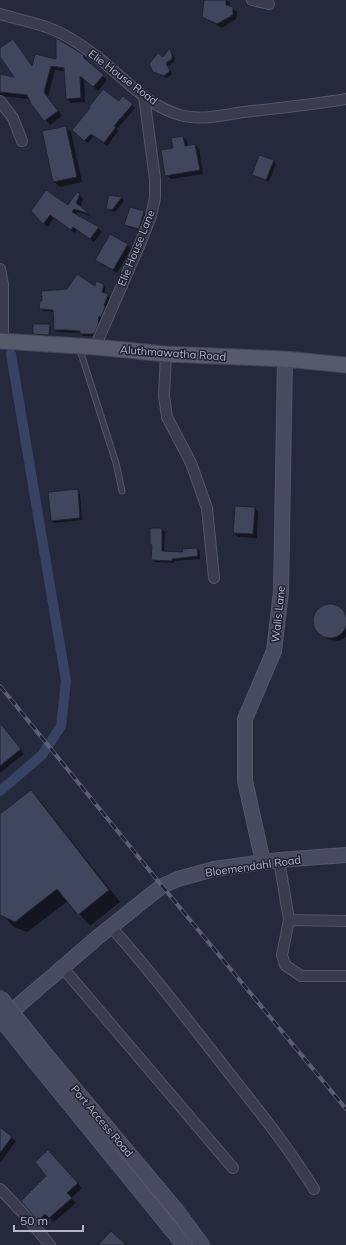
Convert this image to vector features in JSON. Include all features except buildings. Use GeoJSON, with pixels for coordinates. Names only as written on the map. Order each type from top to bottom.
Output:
{"type":"FeatureCollection","features":[{"type":"Feature","properties":{"kind":"main road","name":"Aluthmawatha Road"},"geometry":{"type":"LineString","coordinates":[[2,342],[78,346],[166,354],[285,359],[346,365]]}},
{"type":"Feature","properties":{"kind":"main road","name":"Walls Lane"},"geometry":{"type":"LineString","coordinates":[[263,862],[245,781],[245,719],[274,651],[281,592],[285,359]]}},
{"type":"Feature","properties":{"kind":"main road","name":"Bloemendahl Road"},"geometry":{"type":"LineString","coordinates":[[0,1026],[20,1004],[162,886],[178,879],[214,869],[279,860],[346,855]]}},
{"type":"Feature","properties":{"kind":"main road","name":"Port Access Road"},"geometry":{"type":"LineString","coordinates":[[0,997],[42,1059],[184,1245]]}},
{"type":"Feature","properties":{"kind":"main road","name":"Port Access Road"},"geometry":{"type":"LineString","coordinates":[[0,1018],[42,1059],[172,1205],[202,1245]]}},
{"type":"Feature","properties":{"kind":"street"},"geometry":{"type":"LineString","coordinates":[[252,0],[269,4]]}},
{"type":"Feature","properties":{"kind":"street","name":"Elie House Road"},"geometry":{"type":"LineString","coordinates":[[0,14],[51,29],[91,52],[144,96],[166,109],[180,115],[195,118],[346,99]]}},
{"type":"Feature","properties":{"kind":"street","name":"Elie House Lane"},"geometry":{"type":"LineString","coordinates":[[95,348],[143,238],[151,216],[155,198],[155,179],[144,96]]}},
{"type":"Feature","properties":{"kind":"street"},"geometry":{"type":"LineString","coordinates":[[0,101],[13,118],[22,141]]}},
{"type":"Feature","properties":{"kind":"street"},"geometry":{"type":"LineString","coordinates":[[0,269],[3,284],[2,342]]}},
{"type":"Feature","properties":{"kind":"street"},"geometry":{"type":"LineString","coordinates":[[166,354],[164,396],[167,417],[191,463],[207,508],[214,578]]}},
{"type":"Feature","properties":{"kind":"street"},"geometry":{"type":"LineString","coordinates":[[279,860],[289,920],[282,956],[285,965],[301,976],[346,976]]}},
{"type":"Feature","properties":{"kind":"street"},"geometry":{"type":"LineString","coordinates":[[289,920],[346,921]]}},
{"type":"Feature","properties":{"kind":"street"},"geometry":{"type":"LineString","coordinates":[[111,927],[141,960],[278,1136],[302,1168],[314,1189]]}},
{"type":"Feature","properties":{"kind":"street"},"geometry":{"type":"LineString","coordinates":[[63,968],[233,1168]]}},
{"type":"Feature","properties":{"kind":"street"},"geometry":{"type":"LineString","coordinates":[[0,1189],[24,1214],[50,1245]]}},
{"type":"Feature","properties":{"kind":"lane"},"geometry":{"type":"LineString","coordinates":[[78,346],[116,463],[122,491]]}},
{"type":"Feature","properties":{"kind":"waterway"},"geometry":{"type":"LineString","coordinates":[[0,791],[42,755],[61,726],[66,681],[11,354]]}},
{"type":"Feature","properties":{"kind":"railway"},"geometry":{"type":"LineString","coordinates":[[0,686],[162,886],[346,1109]]}}]}
